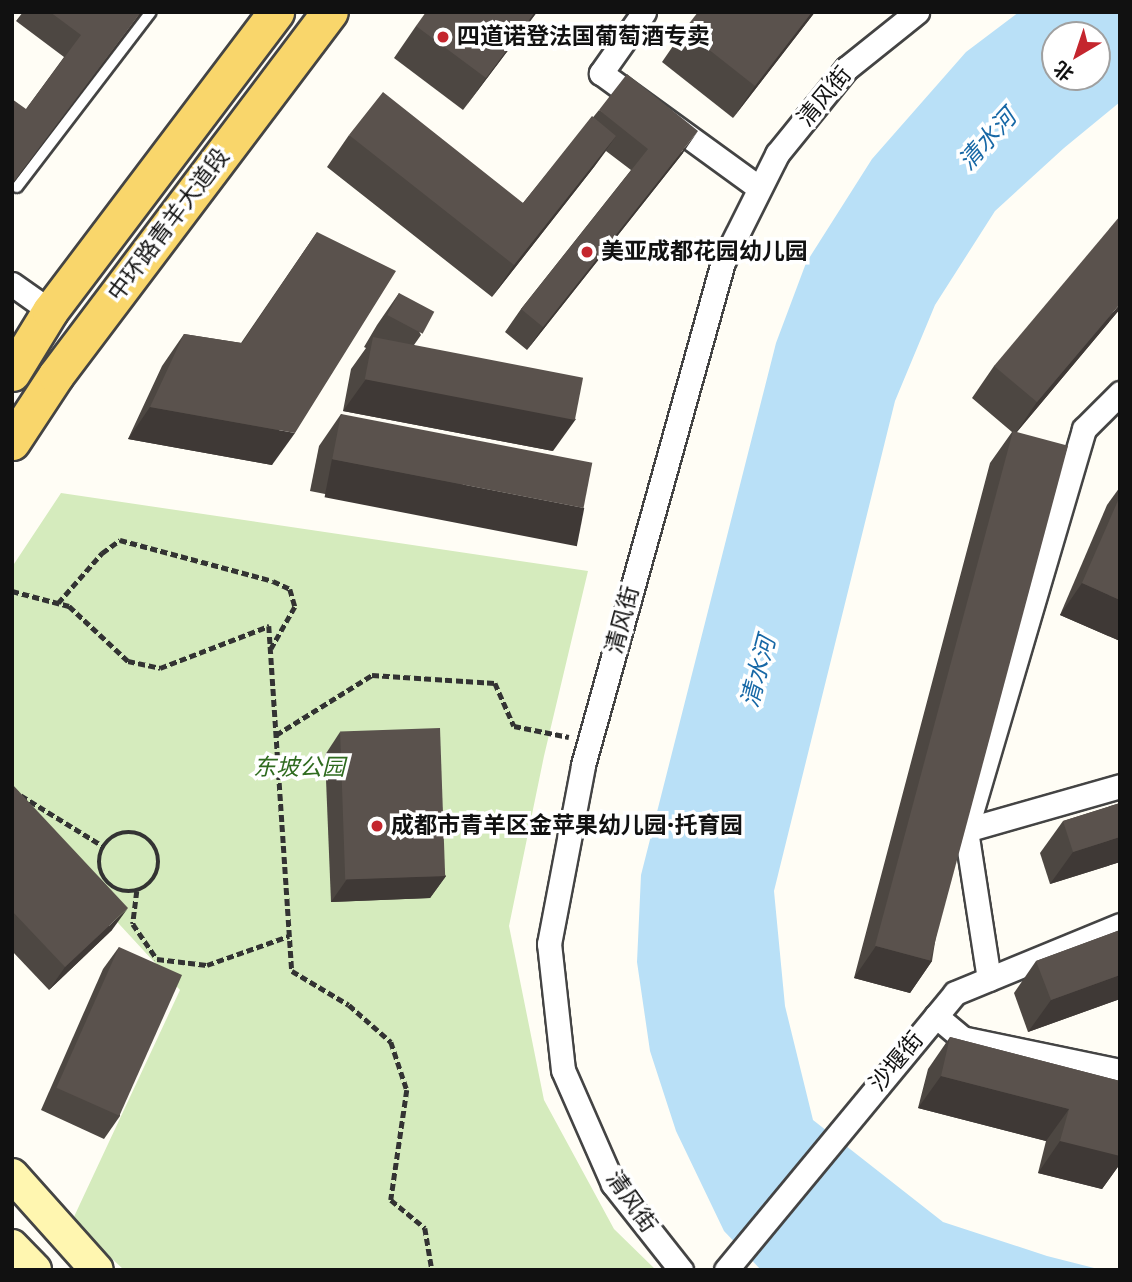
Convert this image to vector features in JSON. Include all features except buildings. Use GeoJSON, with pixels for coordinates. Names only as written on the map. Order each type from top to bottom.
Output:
{"type":"FeatureCollection","features":[{"type":"Feature","properties":{"kind":"main road","name":"中环路青羊大道段"},"geometry":{"type":"LineString","coordinates":[[12,373],[50,311],[276,12]]}},
{"type":"Feature","properties":{"kind":"main road","name":"中环路青羊大道段"},"geometry":{"type":"LineString","coordinates":[[12,442],[56,374],[330,12]]}},
{"type":"Feature","properties":{"kind":"main road"},"geometry":{"type":"LineString","coordinates":[[12,1175],[97,1270]]}},
{"type":"Feature","properties":{"kind":"street"},"geometry":{"type":"LineString","coordinates":[[645,12],[601,73],[758,188]]}},
{"type":"Feature","properties":{"kind":"street","name":"清风街"},"geometry":{"type":"LineString","coordinates":[[681,1270],[613,1184],[562,1070],[549,944],[590,741],[723,262],[777,154],[847,68],[917,12]]}},
{"type":"Feature","properties":{"kind":"street"},"geometry":{"type":"LineString","coordinates":[[12,284],[50,311]]}},
{"type":"Feature","properties":{"kind":"street"},"geometry":{"type":"LineString","coordinates":[[989,979],[966,830],[1084,429],[1120,393]]}},
{"type":"Feature","properties":{"kind":"street"},"geometry":{"type":"LineString","coordinates":[[966,830],[1120,786]]}},
{"type":"Feature","properties":{"kind":"street","name":"沙堰街"},"geometry":{"type":"LineString","coordinates":[[730,1265],[955,993],[1120,925]]}},
{"type":"Feature","properties":{"kind":"street"},"geometry":{"type":"LineString","coordinates":[[936,1016],[962,1038],[1120,1071]]}},
{"type":"Feature","properties":{"kind":"lane"},"geometry":{"type":"LineString","coordinates":[[17,187],[151,12]]}},
{"type":"Feature","properties":{"kind":"path"},"geometry":{"type":"LineString","coordinates":[[58,603],[102,553],[120,540],[273,581],[290,589],[295,607],[271,650]]}},
{"type":"Feature","properties":{"kind":"path"},"geometry":{"type":"LineString","coordinates":[[12,591],[69,607],[128,661],[160,668],[269,626],[292,971],[349,1005],[391,1042],[407,1090],[391,1200],[425,1228],[432,1270]]}},
{"type":"Feature","properties":{"kind":"path"},"geometry":{"type":"LineString","coordinates":[[276,735],[372,675],[495,683],[514,726],[590,741]]}},
{"type":"Feature","properties":{"kind":"path"},"geometry":{"type":"LineString","coordinates":[[12,790],[103,846]]}},
{"type":"Feature","properties":{"kind":"path"},"geometry":{"type":"LineString","coordinates":[[127,832],[146,836],[158,851],[158,871],[146,887],[137,891],[117,889],[108,883],[99,865],[103,846],[118,834],[127,832]]}},
{"type":"Feature","properties":{"kind":"path"},"geometry":{"type":"LineString","coordinates":[[137,891],[133,924],[157,959],[207,965],[289,936]]}},
{"type":"Feature","properties":{"kind":"green space","name":"东坡公园"},"geometry":{"type":"Polygon","coordinates":[[[61,493],[588,571],[544,756],[509,926],[544,1100],[614,1229],[656,1270],[124,1270],[72,1221],[180,990],[12,808],[12,567],[61,493]]]}},
{"type":"Feature","properties":{"kind":"water","name":"清水河"},"geometry":{"type":"Polygon","coordinates":[[[1019,12],[1120,12],[1120,102],[1064,148],[995,211],[935,305],[895,401],[774,891],[785,1006],[813,1120],[943,1222],[1047,1256],[1102,1270],[761,1270],[724,1231],[676,1131],[650,1051],[637,962],[641,875],[776,343],[806,263],[872,159],[966,52],[1019,12]]]}},
{"type":"Feature","properties":{"kind":"place","name":"四道诺登法国葡萄酒专卖"},"geometry":{"type":"Point","coordinates":[443,37]}},
{"type":"Feature","properties":{"kind":"place","name":"美亚成都花园幼儿园"},"geometry":{"type":"Point","coordinates":[587,252]}},
{"type":"Feature","properties":{"kind":"place","name":"成都市青羊区金苹果幼儿园·托育园"},"geometry":{"type":"Point","coordinates":[377,826]}}]}
